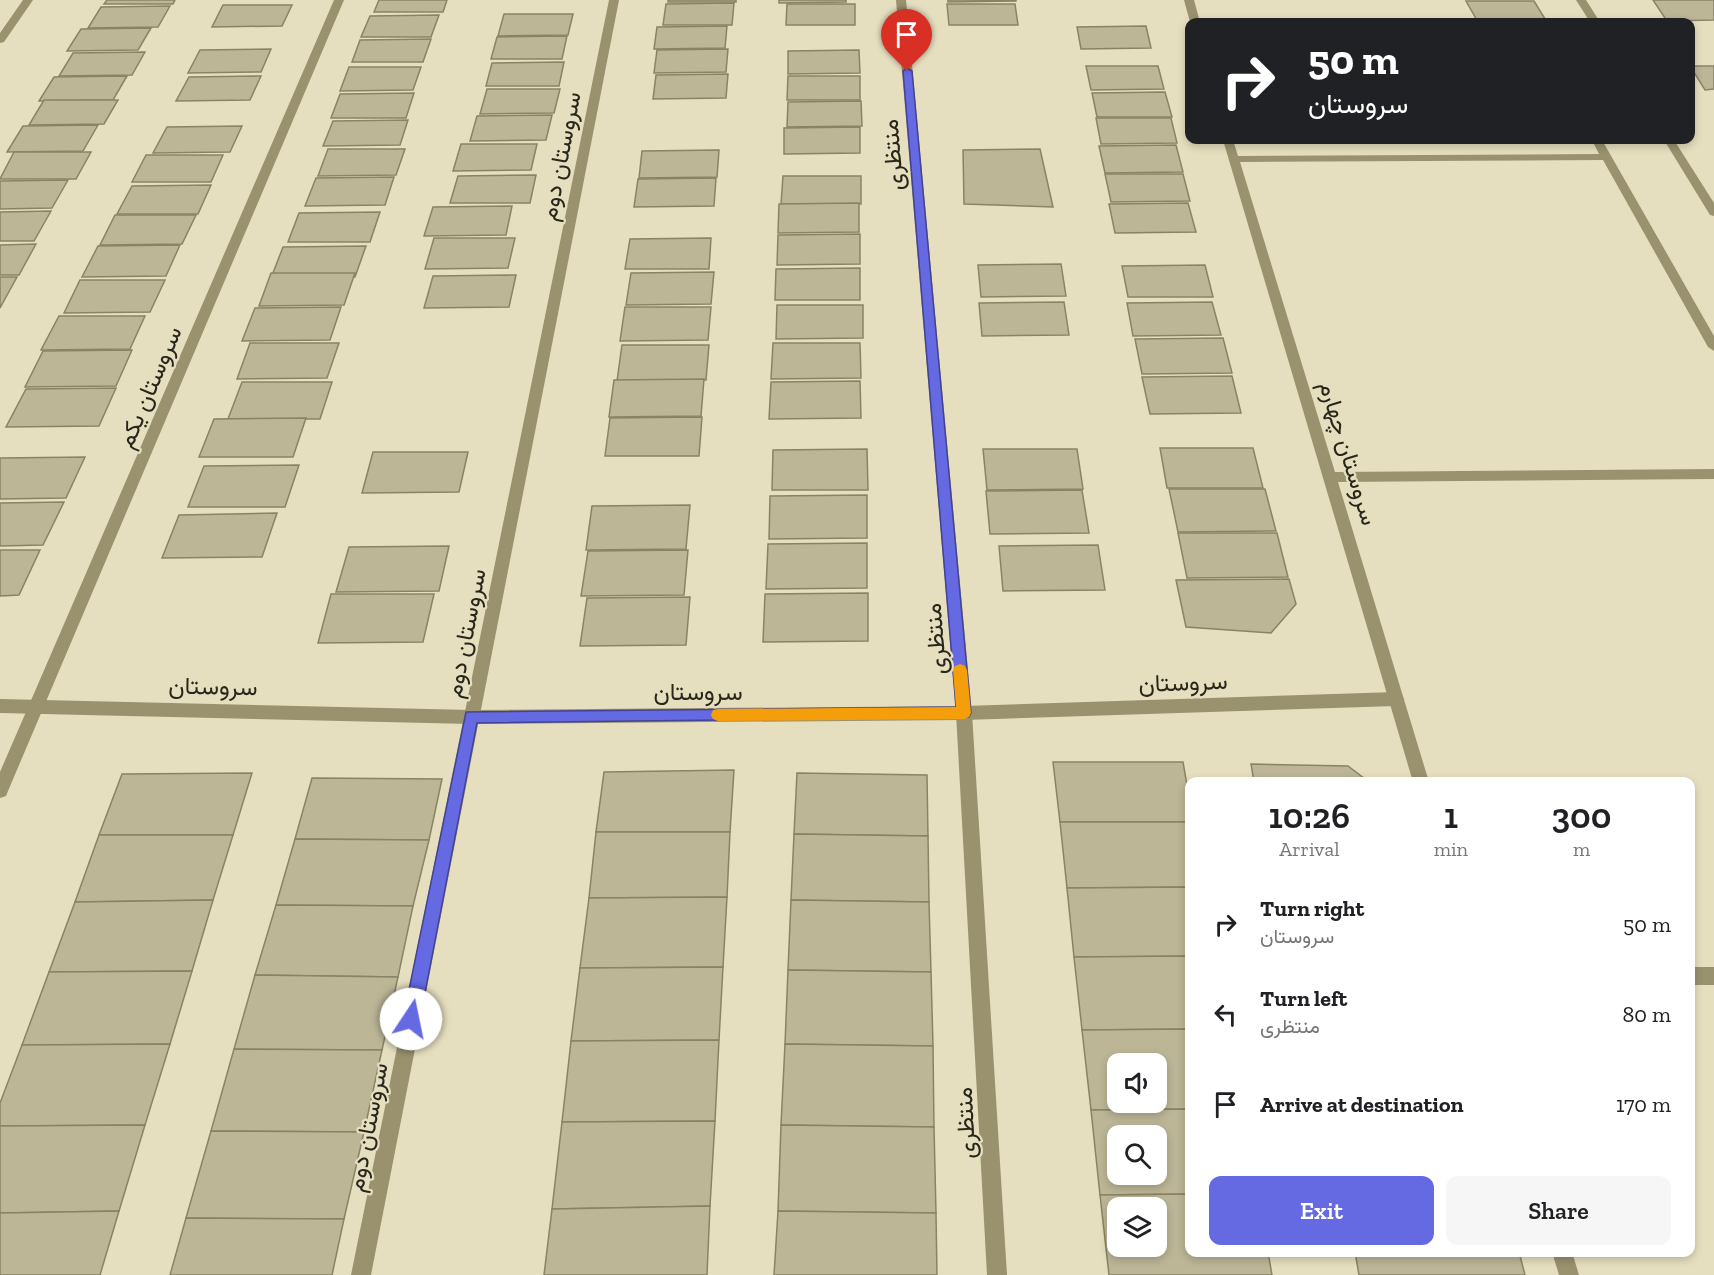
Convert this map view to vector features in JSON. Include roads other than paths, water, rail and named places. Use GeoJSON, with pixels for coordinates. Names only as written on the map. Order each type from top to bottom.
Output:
{"type":"FeatureCollection","features":[{"type":"Feature","properties":{"kind":"street"},"geometry":{"type":"LineString","coordinates":[[0,40],[28,0]]}},
{"type":"Feature","properties":{"kind":"street","name":"سروستان یکم"},"geometry":{"type":"LineString","coordinates":[[0,791],[339,0]]}},
{"type":"Feature","properties":{"kind":"street","name":"سروستان دوم"},"geometry":{"type":"LineString","coordinates":[[361,1275],[614,0]]}},
{"type":"Feature","properties":{"kind":"street","name":"منتظری"},"geometry":{"type":"LineString","coordinates":[[901,0],[964,713],[997,1275]]}},
{"type":"Feature","properties":{"kind":"street"},"geometry":{"type":"LineString","coordinates":[[1189,0],[1194,18]]}},
{"type":"Feature","properties":{"kind":"street"},"geometry":{"type":"LineString","coordinates":[[1581,0],[1592,18]]}},
{"type":"Feature","properties":{"kind":"street","name":"سروستان چهارم"},"geometry":{"type":"LineString","coordinates":[[1229,144],[1419,777]]}},
{"type":"Feature","properties":{"kind":"street"},"geometry":{"type":"LineString","coordinates":[[1599,144],[1714,347]]}},
{"type":"Feature","properties":{"kind":"street"},"geometry":{"type":"LineString","coordinates":[[1672,144],[1714,212]]}},
{"type":"Feature","properties":{"kind":"street"},"geometry":{"type":"LineString","coordinates":[[1233,159],[1607,157]]}},
{"type":"Feature","properties":{"kind":"street"},"geometry":{"type":"LineString","coordinates":[[1330,477],[1714,474]]}},
{"type":"Feature","properties":{"kind":"street","name":"سروستان"},"geometry":{"type":"LineString","coordinates":[[0,706],[471,717],[964,713],[1396,699]]}},
{"type":"Feature","properties":{"kind":"street"},"geometry":{"type":"LineString","coordinates":[[1695,976],[1714,976]]}},
{"type":"Feature","properties":{"kind":"street"},"geometry":{"type":"LineString","coordinates":[[1564,1257],[1569,1275]]}}]}
